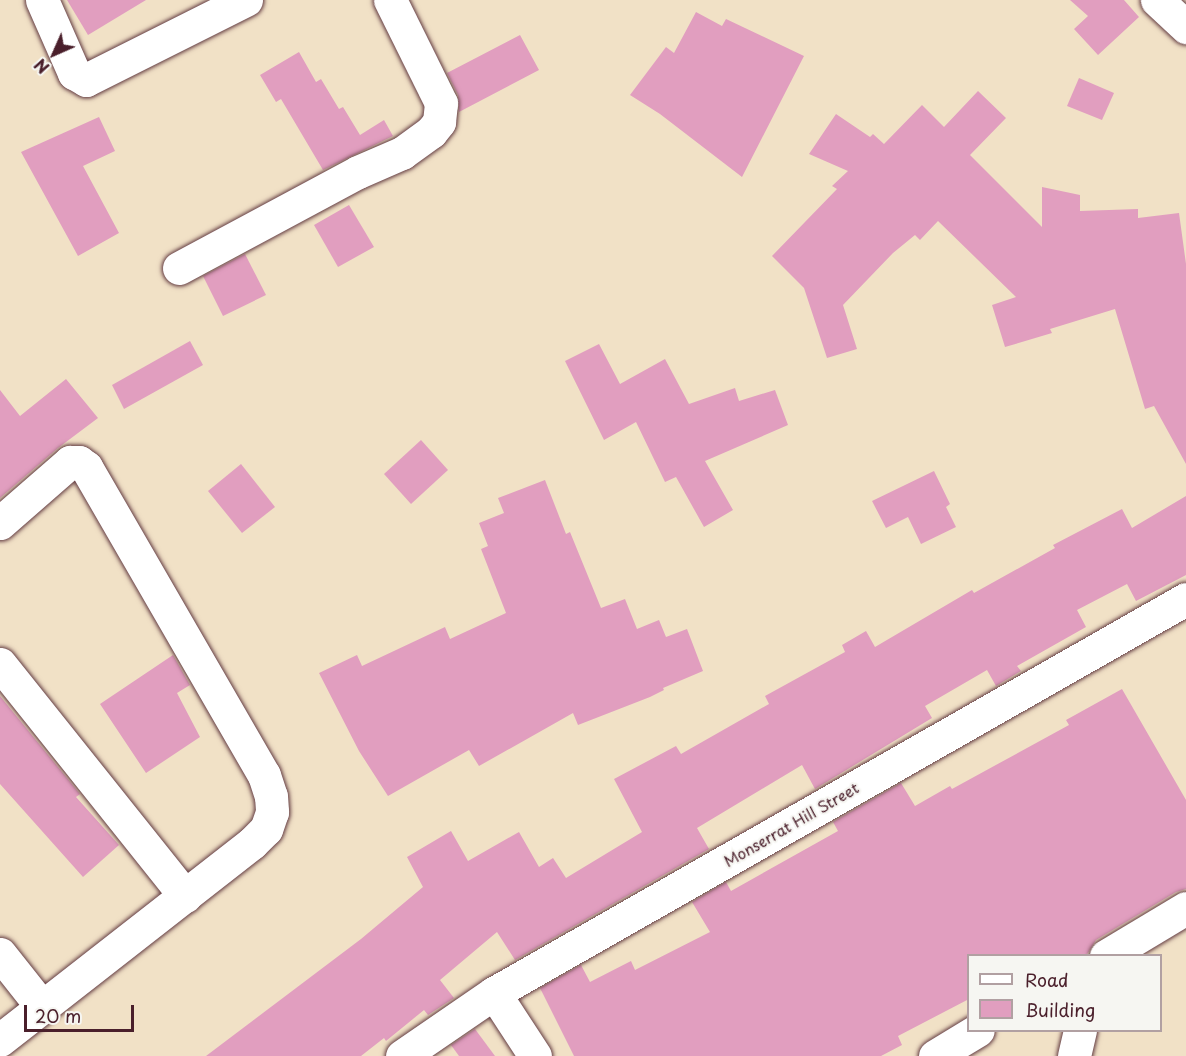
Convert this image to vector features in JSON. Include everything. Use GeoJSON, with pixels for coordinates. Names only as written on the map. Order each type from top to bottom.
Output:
{"type":"FeatureCollection","features":[{"type":"Feature","properties":{"kind":"street"},"geometry":{"type":"LineString","coordinates":[[42,0],[74,73],[86,80],[246,0]]}},
{"type":"Feature","properties":{"kind":"street"},"geometry":{"type":"LineString","coordinates":[[179,268],[358,172],[402,153],[431,132],[439,122],[441,103],[390,0]]}},
{"type":"Feature","properties":{"kind":"street"},"geometry":{"type":"LineString","coordinates":[[1156,0],[1186,27]]}},
{"type":"Feature","properties":{"kind":"street"},"geometry":{"type":"LineString","coordinates":[[0,522],[70,462],[79,462],[86,467],[264,775],[271,796],[272,812],[266,829],[252,843],[0,1040]]}},
{"type":"Feature","properties":{"kind":"street","name":"Monserrat Hill Street"},"geometry":{"type":"LineString","coordinates":[[402,1056],[494,993],[1186,599]]}},
{"type":"Feature","properties":{"kind":"street"},"geometry":{"type":"LineString","coordinates":[[0,664],[185,896]]}},
{"type":"Feature","properties":{"kind":"street"},"geometry":{"type":"LineString","coordinates":[[1109,954],[1186,908]]}},
{"type":"Feature","properties":{"kind":"street"},"geometry":{"type":"LineString","coordinates":[[0,954],[42,1007]]}},
{"type":"Feature","properties":{"kind":"street"},"geometry":{"type":"LineString","coordinates":[[494,993],[535,1056]]}},
{"type":"Feature","properties":{"kind":"street"},"geometry":{"type":"LineString","coordinates":[[934,1056],[975,1032]]}},
{"type":"Feature","properties":{"kind":"street"},"geometry":{"type":"LineString","coordinates":[[1074,1056],[1080,1032]]}},
{"type":"Feature","properties":{"kind":"building"},"geometry":{"type":"Polygon","coordinates":[[[67,0],[146,0],[88,35],[67,0]]]}},
{"type":"Feature","properties":{"kind":"building"},"geometry":{"type":"Polygon","coordinates":[[[1070,0],[1124,0],[1139,17],[1098,55],[1074,29],[1088,16],[1070,0]]]}},
{"type":"Feature","properties":{"kind":"building"},"geometry":{"type":"Polygon","coordinates":[[[696,12],[722,26],[726,19],[804,56],[742,177],[660,114],[630,95],[666,47],[674,53],[696,12]]]}},
{"type":"Feature","properties":{"kind":"building"},"geometry":{"type":"Polygon","coordinates":[[[520,35],[539,70],[459,112],[458,95],[447,73],[520,35]]]}},
{"type":"Feature","properties":{"kind":"building"},"geometry":{"type":"Polygon","coordinates":[[[299,52],[316,82],[321,79],[339,109],[343,107],[360,135],[384,120],[393,136],[323,170],[281,99],[276,102],[260,75],[299,52]]]}},
{"type":"Feature","properties":{"kind":"building"},"geometry":{"type":"Polygon","coordinates":[[[1079,78],[1114,93],[1102,120],[1067,106],[1079,78]]]}},
{"type":"Feature","properties":{"kind":"building"},"geometry":{"type":"Polygon","coordinates":[[[978,91],[1006,118],[970,155],[1042,227],[1042,187],[1080,195],[1080,211],[1138,209],[1138,218],[1179,213],[1186,264],[1186,464],[1154,406],[1145,409],[1115,309],[1050,329],[1052,333],[1005,347],[992,305],[1016,297],[938,221],[920,240],[915,235],[893,253],[843,305],[857,349],[827,358],[804,288],[772,256],[837,189],[832,186],[848,171],[809,154],[836,114],[870,137],[873,134],[884,144],[922,105],[944,127],[978,91]]]}},
{"type":"Feature","properties":{"kind":"building"},"geometry":{"type":"Polygon","coordinates":[[[99,117],[115,151],[83,166],[119,233],[78,256],[21,152],[99,117]]]}},
{"type":"Feature","properties":{"kind":"building"},"geometry":{"type":"Polygon","coordinates":[[[349,205],[374,247],[338,267],[314,225],[349,205]]]}},
{"type":"Feature","properties":{"kind":"building"},"geometry":{"type":"Polygon","coordinates":[[[245,254],[266,295],[223,316],[203,276],[245,254]]]}},
{"type":"Feature","properties":{"kind":"building"},"geometry":{"type":"Polygon","coordinates":[[[190,341],[203,365],[124,409],[112,385],[190,341]]]}},
{"type":"Feature","properties":{"kind":"building"},"geometry":{"type":"Polygon","coordinates":[[[599,344],[620,384],[665,359],[689,404],[735,388],[739,401],[775,390],[788,425],[705,461],[733,510],[704,527],[676,477],[665,482],[636,422],[604,440],[565,361],[599,344]]]}},
{"type":"Feature","properties":{"kind":"building"},"geometry":{"type":"Polygon","coordinates":[[[66,379],[98,418],[58,448],[0,498],[0,390],[20,416],[66,379]]]}},
{"type":"Feature","properties":{"kind":"building"},"geometry":{"type":"Polygon","coordinates":[[[421,440],[448,470],[411,504],[384,474],[421,440]]]}},
{"type":"Feature","properties":{"kind":"building"},"geometry":{"type":"Polygon","coordinates":[[[241,464],[275,507],[242,533],[208,491],[241,464]]]}},
{"type":"Feature","properties":{"kind":"building"},"geometry":{"type":"Polygon","coordinates":[[[934,471],[950,504],[946,507],[956,527],[921,544],[908,517],[886,528],[872,501],[934,471]]]}},
{"type":"Feature","properties":{"kind":"building"},"geometry":{"type":"Polygon","coordinates":[[[545,480],[566,534],[570,532],[601,608],[625,599],[637,629],[659,620],[666,637],[687,629],[703,671],[663,688],[664,690],[650,697],[578,725],[573,713],[479,766],[469,750],[388,796],[359,751],[319,673],[357,655],[362,666],[445,627],[450,639],[506,613],[481,549],[488,546],[479,523],[504,513],[498,498],[545,480]]]}},
{"type":"Feature","properties":{"kind":"building"},"geometry":{"type":"Polygon","coordinates":[[[1186,496],[1186,575],[1136,601],[1127,584],[1077,610],[1086,627],[1017,666],[1021,671],[996,686],[987,670],[925,706],[932,718],[815,789],[802,765],[697,828],[709,849],[515,960],[497,932],[440,980],[454,998],[428,1015],[424,1010],[386,1041],[384,1038],[361,1056],[206,1056],[361,939],[423,887],[407,857],[451,831],[468,861],[519,832],[539,867],[553,858],[566,878],[642,832],[614,779],[676,746],[681,754],[769,704],[765,696],[845,652],[842,645],[866,631],[875,647],[972,590],[974,593],[1055,548],[1053,545],[1122,509],[1132,528],[1186,496]]]}},
{"type":"Feature","properties":{"kind":"building"},"geometry":{"type":"Polygon","coordinates":[[[173,655],[190,685],[177,693],[200,737],[146,773],[100,704],[173,655]]]}},
{"type":"Feature","properties":{"kind":"building"},"geometry":{"type":"Polygon","coordinates":[[[1122,689],[1186,800],[1186,889],[1176,892],[1096,940],[1087,954],[967,954],[967,1000],[898,1036],[902,1045],[881,1056],[574,1056],[540,988],[581,965],[590,982],[631,961],[635,970],[710,932],[692,902],[726,882],[731,891],[838,831],[833,822],[901,783],[915,806],[950,786],[952,789],[1069,725],[1066,720],[1122,689]]]}},
{"type":"Feature","properties":{"kind":"building"},"geometry":{"type":"Polygon","coordinates":[[[0,696],[80,794],[76,797],[119,845],[83,877],[0,784],[0,696]]]}},
{"type":"Feature","properties":{"kind":"building"},"geometry":{"type":"Polygon","coordinates":[[[475,1029],[495,1056],[459,1056],[451,1045],[475,1029]]]}}]}
